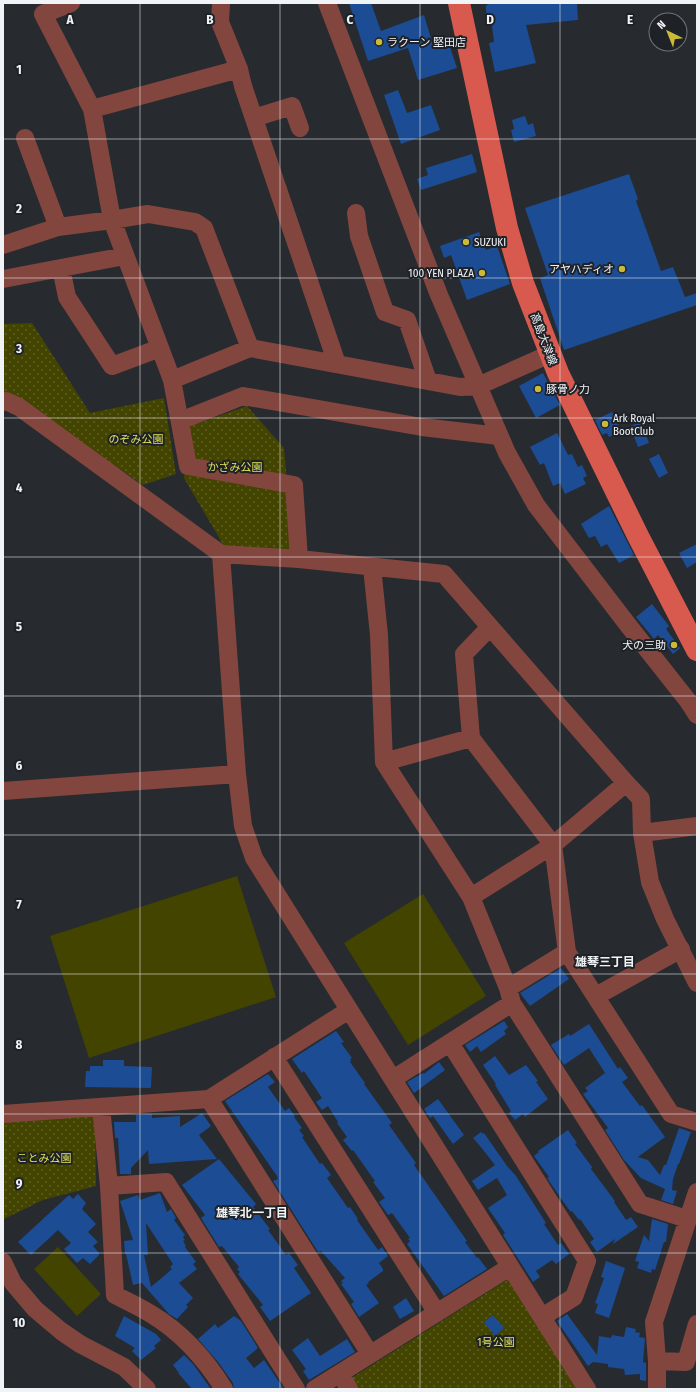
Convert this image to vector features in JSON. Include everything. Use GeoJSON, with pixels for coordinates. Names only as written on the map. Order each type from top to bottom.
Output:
{"type":"FeatureCollection","features":[{"type":"Feature","properties":{"kind":"main road","name":"高島大津線"},"geometry":{"type":"LineString","coordinates":[[459,3],[506,228],[523,283],[558,373],[638,536],[697,650]]}},
{"type":"Feature","properties":{"kind":"street"},"geometry":{"type":"LineString","coordinates":[[71,3],[41,9],[92,109],[112,220],[172,380],[188,466],[294,485],[299,560]]}},
{"type":"Feature","properties":{"kind":"street"},"geometry":{"type":"LineString","coordinates":[[221,3],[220,22],[239,69],[243,86],[338,364]]}},
{"type":"Feature","properties":{"kind":"street"},"geometry":{"type":"LineString","coordinates":[[327,3],[439,295],[507,453],[536,504],[688,701],[697,715]]}},
{"type":"Feature","properties":{"kind":"street"},"geometry":{"type":"LineString","coordinates":[[92,109],[239,69]]}},
{"type":"Feature","properties":{"kind":"street"},"geometry":{"type":"LineString","coordinates":[[254,118],[292,106],[300,128]]}},
{"type":"Feature","properties":{"kind":"street"},"geometry":{"type":"LineString","coordinates":[[25,138],[58,227]]}},
{"type":"Feature","properties":{"kind":"street"},"geometry":{"type":"LineString","coordinates":[[356,213],[359,236],[385,312],[408,320],[428,381]]}},
{"type":"Feature","properties":{"kind":"street"},"geometry":{"type":"LineString","coordinates":[[3,244],[58,227],[148,214],[195,222],[204,228],[250,348]]}},
{"type":"Feature","properties":{"kind":"street"},"geometry":{"type":"LineString","coordinates":[[3,279],[125,256]]}},
{"type":"Feature","properties":{"kind":"street"},"geometry":{"type":"LineString","coordinates":[[61,268],[67,296],[112,366],[160,348]]}},
{"type":"Feature","properties":{"kind":"street"},"geometry":{"type":"LineString","coordinates":[[172,380],[250,348],[460,387],[478,386],[550,354]]}},
{"type":"Feature","properties":{"kind":"street"},"geometry":{"type":"LineString","coordinates":[[180,421],[243,396],[422,427],[500,436]]}},
{"type":"Feature","properties":{"kind":"street"},"geometry":{"type":"LineString","coordinates":[[3,402],[19,407],[221,554],[444,574],[641,799],[642,833],[650,882],[665,919],[697,983]]}},
{"type":"Feature","properties":{"kind":"street"},"geometry":{"type":"LineString","coordinates":[[221,554],[237,774],[243,826],[254,858],[587,1389]]}},
{"type":"Feature","properties":{"kind":"street"},"geometry":{"type":"LineString","coordinates":[[372,567],[378,635],[384,762],[471,897],[510,995],[640,1204],[687,1219]]}},
{"type":"Feature","properties":{"kind":"street"},"geometry":{"type":"LineString","coordinates":[[490,627],[464,654],[471,738],[554,844],[567,952],[671,1114],[697,1122]]}},
{"type":"Feature","properties":{"kind":"street"},"geometry":{"type":"LineString","coordinates":[[384,762],[471,738]]}},
{"type":"Feature","properties":{"kind":"street"},"geometry":{"type":"LineString","coordinates":[[3,791],[237,774]]}},
{"type":"Feature","properties":{"kind":"street"},"geometry":{"type":"LineString","coordinates":[[471,897],[554,844],[626,783]]}},
{"type":"Feature","properties":{"kind":"street"},"geometry":{"type":"LineString","coordinates":[[642,833],[697,826]]}},
{"type":"Feature","properties":{"kind":"street"},"geometry":{"type":"LineString","coordinates":[[596,996],[681,949]]}},
{"type":"Feature","properties":{"kind":"street"},"geometry":{"type":"LineString","coordinates":[[393,1079],[450,1043],[567,952]]}},
{"type":"Feature","properties":{"kind":"street"},"geometry":{"type":"LineString","coordinates":[[3,1114],[209,1099],[349,1010]]}},
{"type":"Feature","properties":{"kind":"street"},"geometry":{"type":"LineString","coordinates":[[450,1043],[587,1261],[574,1297],[542,1317]]}},
{"type":"Feature","properties":{"kind":"street"},"geometry":{"type":"LineString","coordinates":[[274,1057],[437,1313]]}},
{"type":"Feature","properties":{"kind":"street"},"geometry":{"type":"LineString","coordinates":[[209,1099],[370,1354]]}},
{"type":"Feature","properties":{"kind":"street"},"geometry":{"type":"LineString","coordinates":[[101,1107],[109,1186],[115,1295],[151,1314],[179,1335],[203,1360],[224,1389]]}},
{"type":"Feature","properties":{"kind":"street"},"geometry":{"type":"LineString","coordinates":[[109,1186],[166,1182],[296,1389]]}},
{"type":"Feature","properties":{"kind":"street"},"geometry":{"type":"LineString","coordinates":[[657,1389],[657,1361],[654,1322],[697,1192]]}},
{"type":"Feature","properties":{"kind":"street"},"geometry":{"type":"LineString","coordinates":[[3,1262],[14,1283],[35,1309],[61,1331],[80,1344],[124,1367],[147,1389]]}},
{"type":"Feature","properties":{"kind":"street"},"geometry":{"type":"LineString","coordinates":[[315,1389],[510,1267]]}},
{"type":"Feature","properties":{"kind":"street"},"geometry":{"type":"LineString","coordinates":[[657,1361],[686,1362],[697,1324]]}},
{"type":"Feature","properties":{"kind":"street"},"geometry":{"type":"LineString","coordinates":[[340,1373],[349,1389]]}},
{"type":"Feature","properties":{"kind":"green space","name":"のぞみ公園"},"geometry":{"type":"Polygon","coordinates":[[[32,323],[90,413],[164,398],[176,474],[143,485],[12,395],[3,396],[3,324],[32,323]]]}},
{"type":"Feature","properties":{"kind":"green space","name":"かざみ公園"},"geometry":{"type":"Polygon","coordinates":[[[247,406],[284,448],[293,553],[224,546],[184,478],[188,427],[247,406]]]}},
{"type":"Feature","properties":{"kind":"green space"},"geometry":{"type":"Polygon","coordinates":[[[237,876],[276,997],[89,1058],[50,936],[237,876]]]}},
{"type":"Feature","properties":{"kind":"green space"},"geometry":{"type":"Polygon","coordinates":[[[423,894],[486,996],[408,1045],[344,943],[423,894]]]}},
{"type":"Feature","properties":{"kind":"green space","name":"ことみ公園"},"geometry":{"type":"Polygon","coordinates":[[[95,1112],[96,1186],[43,1200],[4,1219],[3,1121],[95,1112]]]}},
{"type":"Feature","properties":{"kind":"green space"},"geometry":{"type":"Polygon","coordinates":[[[58,1247],[101,1294],[77,1316],[34,1269],[58,1247]]]}},
{"type":"Feature","properties":{"kind":"green space","name":"1号公園"},"geometry":{"type":"Polygon","coordinates":[[[507,1280],[513,1280],[581,1389],[356,1389],[352,1381],[353,1377],[507,1280]]]}},
{"type":"Feature","properties":{"kind":"building"},"geometry":{"type":"Polygon","coordinates":[[[349,3],[371,3],[381,31],[424,15],[433,45],[448,41],[457,68],[418,80],[408,48],[368,61],[349,3]]]}},
{"type":"Feature","properties":{"kind":"building"},"geometry":{"type":"Polygon","coordinates":[[[489,3],[577,3],[578,20],[526,25],[536,63],[495,72],[489,43],[494,42],[491,18],[486,17],[486,6],[489,3]]]}},
{"type":"Feature","properties":{"kind":"building"},"geometry":{"type":"Polygon","coordinates":[[[398,90],[407,113],[431,105],[440,130],[401,144],[384,95],[398,90]]]}},
{"type":"Feature","properties":{"kind":"building"},"geometry":{"type":"Polygon","coordinates":[[[525,116],[528,125],[533,123],[536,136],[514,142],[511,130],[514,129],[512,120],[525,116]]]}},
{"type":"Feature","properties":{"kind":"building"},"geometry":{"type":"Polygon","coordinates":[[[472,154],[477,172],[421,190],[417,179],[428,175],[426,168],[472,154]]]}},
{"type":"Feature","properties":{"kind":"building"},"geometry":{"type":"Polygon","coordinates":[[[629,174],[638,199],[636,201],[661,271],[673,267],[685,297],[697,293],[697,305],[564,350],[540,278],[548,275],[525,208],[629,174]]]}},
{"type":"Feature","properties":{"kind":"building","name":"100 YEN PLAZA"},"geometry":{"type":"Polygon","coordinates":[[[479,232],[486,250],[497,246],[510,284],[467,300],[451,255],[444,258],[440,246],[479,232]]]}},
{"type":"Feature","properties":{"kind":"building"},"geometry":{"type":"Polygon","coordinates":[[[543,373],[560,405],[536,418],[519,386],[543,373]]]}},
{"type":"Feature","properties":{"kind":"building","name":"Ark Royal BootClub"},"geometry":{"type":"Polygon","coordinates":[[[612,412],[622,432],[609,437],[607,433],[602,435],[595,420],[612,412]]]}},
{"type":"Feature","properties":{"kind":"building"},"geometry":{"type":"Polygon","coordinates":[[[641,422],[649,443],[638,447],[630,426],[641,422]]]}},
{"type":"Feature","properties":{"kind":"building"},"geometry":{"type":"Polygon","coordinates":[[[557,433],[568,455],[572,454],[578,467],[582,465],[587,476],[583,478],[586,484],[565,494],[560,483],[553,486],[544,463],[540,465],[530,447],[557,433]]]}},
{"type":"Feature","properties":{"kind":"building"},"geometry":{"type":"Polygon","coordinates":[[[659,454],[668,473],[659,478],[649,459],[659,454]]]}},
{"type":"Feature","properties":{"kind":"building"},"geometry":{"type":"Polygon","coordinates":[[[609,506],[634,555],[619,563],[607,544],[601,547],[595,536],[589,538],[581,524],[609,506]]]}},
{"type":"Feature","properties":{"kind":"building"},"geometry":{"type":"Polygon","coordinates":[[[697,544],[697,562],[687,568],[679,553],[697,544]]]}},
{"type":"Feature","properties":{"kind":"building"},"geometry":{"type":"Polygon","coordinates":[[[652,604],[669,626],[666,629],[680,648],[673,654],[658,635],[654,639],[636,617],[652,604]]]}},
{"type":"Feature","properties":{"kind":"building"},"geometry":{"type":"Polygon","coordinates":[[[561,968],[569,979],[530,1006],[520,993],[561,968]]]}},
{"type":"Feature","properties":{"kind":"building"},"geometry":{"type":"Polygon","coordinates":[[[504,1021],[508,1027],[504,1031],[506,1034],[481,1052],[477,1046],[470,1052],[465,1045],[504,1021]]]}},
{"type":"Feature","properties":{"kind":"building"},"geometry":{"type":"Polygon","coordinates":[[[589,1024],[618,1069],[620,1067],[628,1078],[622,1082],[640,1106],[642,1105],[665,1137],[638,1157],[648,1160],[660,1175],[664,1165],[666,1165],[679,1128],[691,1132],[673,1179],[672,1190],[677,1191],[673,1204],[661,1200],[665,1189],[641,1178],[624,1160],[605,1130],[608,1128],[583,1094],[588,1091],[585,1088],[605,1073],[589,1048],[564,1065],[551,1045],[569,1034],[570,1036],[589,1024]]]}},
{"type":"Feature","properties":{"kind":"building"},"geometry":{"type":"Polygon","coordinates":[[[336,1031],[344,1042],[341,1043],[352,1058],[350,1059],[350,1062],[392,1123],[389,1125],[416,1163],[414,1165],[467,1241],[465,1242],[487,1269],[444,1296],[407,1244],[410,1241],[408,1239],[410,1238],[392,1213],[388,1215],[379,1202],[385,1198],[353,1150],[352,1151],[343,1140],[347,1137],[337,1123],[338,1122],[328,1106],[322,1110],[316,1102],[322,1098],[304,1071],[302,1073],[292,1059],[336,1031]]]}},
{"type":"Feature","properties":{"kind":"building"},"geometry":{"type":"Polygon","coordinates":[[[495,1056],[509,1075],[526,1065],[538,1081],[536,1082],[548,1099],[525,1117],[523,1114],[515,1120],[509,1113],[511,1111],[495,1085],[496,1084],[483,1065],[495,1056]]]}},
{"type":"Feature","properties":{"kind":"building"},"geometry":{"type":"Polygon","coordinates":[[[103,1060],[124,1060],[124,1066],[152,1067],[151,1088],[85,1087],[86,1071],[90,1071],[90,1066],[103,1066],[103,1060]]]}},
{"type":"Feature","properties":{"kind":"building"},"geometry":{"type":"Polygon","coordinates":[[[439,1062],[445,1070],[414,1093],[407,1082],[423,1073],[424,1074],[439,1062]]]}},
{"type":"Feature","properties":{"kind":"building"},"geometry":{"type":"Polygon","coordinates":[[[268,1074],[275,1082],[268,1087],[285,1111],[289,1108],[295,1116],[294,1117],[302,1128],[299,1130],[304,1136],[302,1137],[320,1164],[322,1163],[331,1175],[327,1178],[348,1208],[350,1207],[358,1219],[357,1220],[378,1250],[382,1247],[388,1256],[379,1263],[383,1271],[366,1285],[379,1303],[359,1317],[351,1304],[354,1302],[341,1284],[343,1283],[341,1281],[345,1278],[321,1251],[318,1252],[273,1181],[278,1179],[277,1176],[225,1101],[268,1074]]]}},
{"type":"Feature","properties":{"kind":"building"},"geometry":{"type":"Polygon","coordinates":[[[438,1099],[464,1135],[453,1144],[433,1116],[430,1118],[424,1109],[438,1099]]]}},
{"type":"Feature","properties":{"kind":"building"},"geometry":{"type":"Polygon","coordinates":[[[202,1113],[211,1126],[199,1135],[217,1159],[149,1164],[148,1150],[131,1168],[131,1174],[120,1174],[118,1138],[115,1138],[114,1122],[136,1122],[136,1115],[152,1114],[152,1118],[180,1116],[180,1127],[202,1113]]]}},
{"type":"Feature","properties":{"kind":"building"},"geometry":{"type":"Polygon","coordinates":[[[568,1130],[577,1143],[575,1144],[592,1167],[591,1169],[615,1201],[614,1202],[626,1220],[631,1217],[638,1227],[613,1244],[615,1239],[597,1252],[590,1242],[594,1239],[580,1219],[579,1220],[572,1211],[571,1212],[562,1200],[547,1178],[549,1177],[534,1156],[539,1152],[538,1151],[568,1130]]]}},
{"type":"Feature","properties":{"kind":"building"},"geometry":{"type":"Polygon","coordinates":[[[481,1132],[483,1134],[484,1133],[507,1166],[516,1176],[558,1245],[561,1243],[569,1254],[556,1264],[552,1260],[536,1271],[540,1277],[533,1282],[503,1235],[505,1233],[488,1208],[507,1195],[497,1178],[478,1190],[472,1181],[495,1165],[473,1138],[481,1132]]]}},
{"type":"Feature","properties":{"kind":"building"},"geometry":{"type":"Polygon","coordinates":[[[219,1159],[256,1204],[253,1207],[270,1229],[268,1230],[286,1255],[289,1253],[298,1265],[294,1268],[311,1293],[270,1321],[260,1307],[263,1305],[238,1274],[240,1272],[237,1269],[239,1267],[222,1246],[219,1247],[201,1218],[205,1215],[182,1185],[219,1159]]]}},
{"type":"Feature","properties":{"kind":"building"},"geometry":{"type":"Polygon","coordinates":[[[160,1193],[167,1212],[171,1209],[176,1218],[174,1220],[185,1235],[183,1237],[185,1240],[183,1241],[186,1246],[185,1247],[196,1262],[193,1264],[197,1269],[179,1283],[193,1298],[186,1305],[188,1307],[177,1319],[169,1314],[142,1283],[133,1285],[125,1254],[124,1241],[133,1240],[120,1201],[138,1195],[140,1200],[160,1193]],[[146,1223],[148,1255],[144,1255],[151,1287],[172,1269],[170,1267],[173,1264],[146,1223]]]}},
{"type":"Feature","properties":{"kind":"building"},"geometry":{"type":"Polygon","coordinates":[[[78,1194],[86,1203],[82,1209],[96,1224],[88,1232],[98,1242],[93,1246],[99,1255],[90,1264],[83,1258],[77,1263],[64,1249],[71,1243],[58,1230],[31,1255],[18,1242],[69,1195],[73,1199],[78,1194]]]}},
{"type":"Feature","properties":{"kind":"building"},"geometry":{"type":"Polygon","coordinates":[[[652,1219],[668,1224],[666,1242],[664,1242],[655,1270],[652,1269],[651,1273],[637,1268],[639,1262],[635,1261],[644,1235],[649,1241],[652,1219]]]}},
{"type":"Feature","properties":{"kind":"building"},"geometry":{"type":"Polygon","coordinates":[[[606,1261],[625,1268],[609,1318],[595,1313],[598,1304],[595,1303],[604,1278],[601,1277],[606,1261]]]}},
{"type":"Feature","properties":{"kind":"building"},"geometry":{"type":"Polygon","coordinates":[[[406,1298],[414,1311],[400,1319],[393,1307],[406,1298]]]}},
{"type":"Feature","properties":{"kind":"building"},"geometry":{"type":"Polygon","coordinates":[[[567,1314],[597,1355],[599,1336],[611,1338],[612,1335],[624,1337],[626,1327],[636,1329],[635,1332],[640,1333],[639,1337],[645,1338],[643,1362],[646,1363],[646,1381],[640,1380],[640,1374],[625,1375],[624,1369],[608,1367],[608,1364],[593,1362],[588,1366],[557,1321],[567,1314]]]}},
{"type":"Feature","properties":{"kind":"building"},"geometry":{"type":"Polygon","coordinates":[[[493,1315],[504,1328],[495,1336],[484,1322],[493,1315]]]}},
{"type":"Feature","properties":{"kind":"building"},"geometry":{"type":"Polygon","coordinates":[[[124,1316],[156,1334],[161,1340],[154,1346],[156,1348],[141,1360],[132,1351],[135,1348],[115,1336],[124,1316]]]}},
{"type":"Feature","properties":{"kind":"building"},"geometry":{"type":"Polygon","coordinates":[[[234,1316],[241,1321],[258,1348],[246,1358],[254,1368],[264,1360],[284,1389],[234,1389],[233,1383],[218,1362],[198,1339],[215,1324],[218,1328],[234,1316]]]}},
{"type":"Feature","properties":{"kind":"building"},"geometry":{"type":"Polygon","coordinates":[[[308,1338],[320,1356],[347,1339],[355,1352],[309,1380],[303,1371],[306,1369],[292,1350],[308,1338]]]}},
{"type":"Feature","properties":{"kind":"building"},"geometry":{"type":"Polygon","coordinates":[[[184,1355],[193,1364],[211,1389],[192,1389],[178,1373],[173,1365],[184,1355]]]}},
{"type":"Feature","properties":{"kind":"place","name":"ラクーン 堅田店"},"geometry":{"type":"Point","coordinates":[379,42]}},
{"type":"Feature","properties":{"kind":"place","name":"SUZUKI"},"geometry":{"type":"Point","coordinates":[466,242]}},
{"type":"Feature","properties":{"kind":"place","name":"アヤハディオ"},"geometry":{"type":"Point","coordinates":[622,269]}},
{"type":"Feature","properties":{"kind":"place","name":"100 YEN PLAZA"},"geometry":{"type":"Point","coordinates":[482,273]}},
{"type":"Feature","properties":{"kind":"place","name":"豚骨ノ力"},"geometry":{"type":"Point","coordinates":[538,389]}},
{"type":"Feature","properties":{"kind":"place","name":"Ark Royal BootClub"},"geometry":{"type":"Point","coordinates":[605,424]}},
{"type":"Feature","properties":{"kind":"place","name":"犬の三助"},"geometry":{"type":"Point","coordinates":[674,645]}},
{"type":"Feature","properties":{"kind":"district","name":"雄琴三丁目"},"geometry":{"type":"Point","coordinates":[605,962]}},
{"type":"Feature","properties":{"kind":"district","name":"雄琴北一丁目"},"geometry":{"type":"Point","coordinates":[252,1213]}}]}
